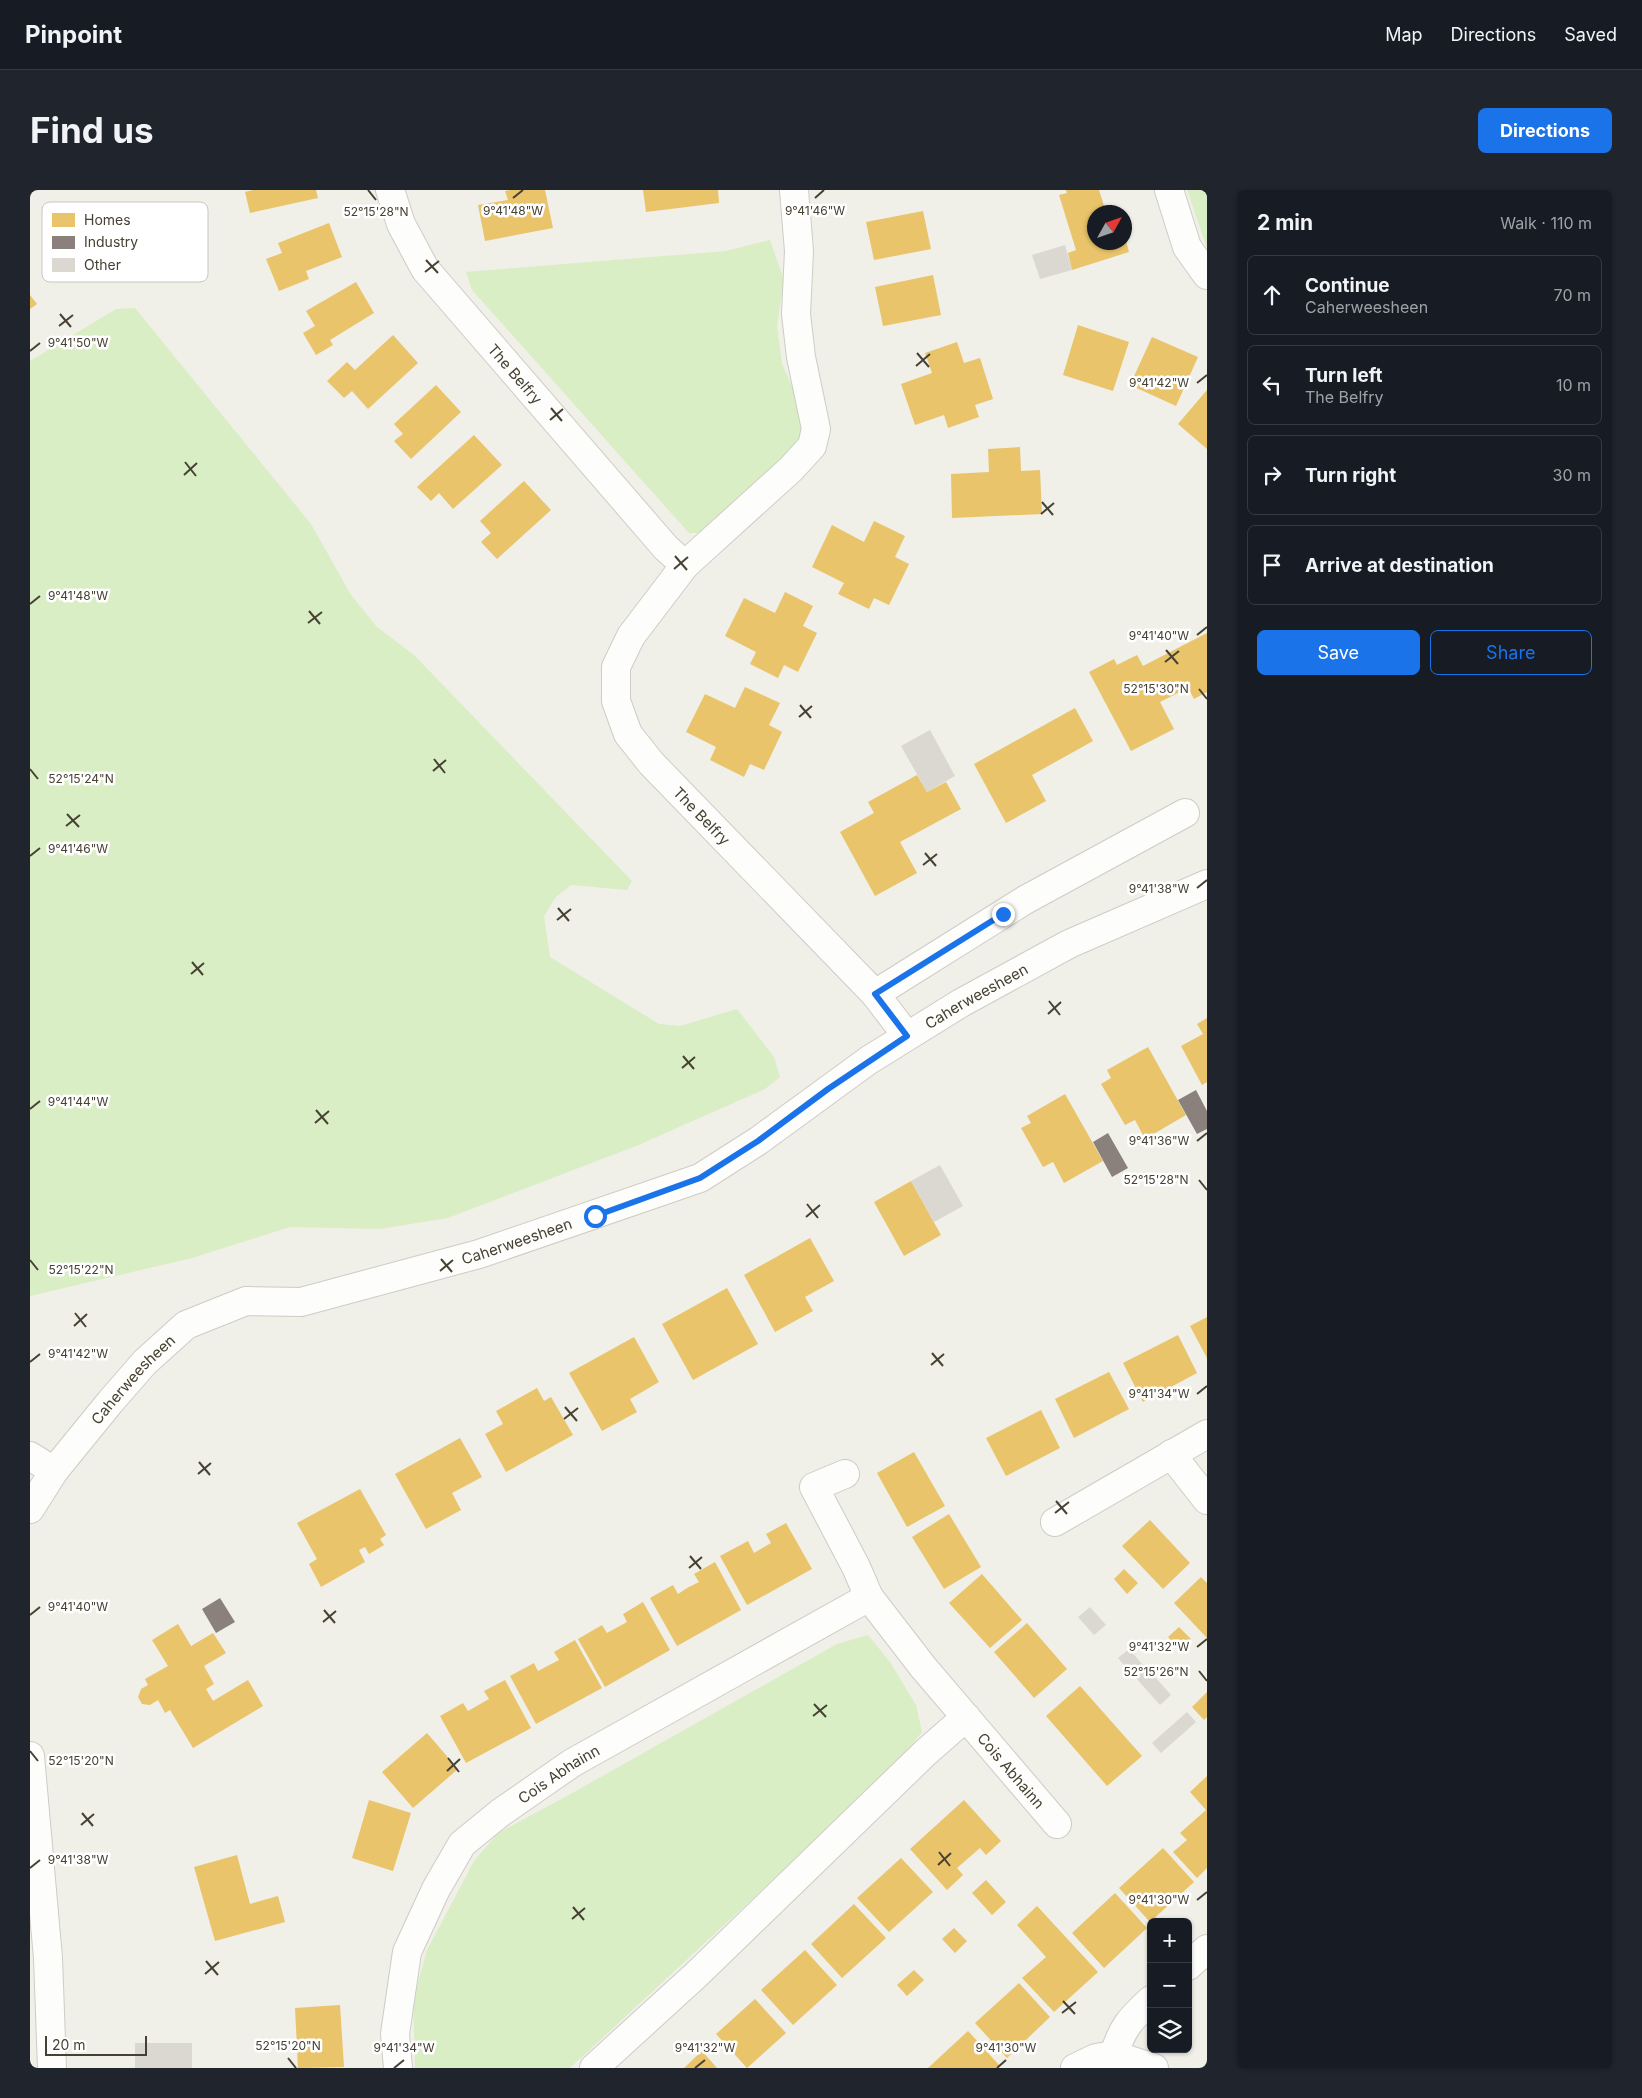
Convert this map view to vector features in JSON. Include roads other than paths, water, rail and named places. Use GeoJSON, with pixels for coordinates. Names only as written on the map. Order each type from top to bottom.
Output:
{"type":"FeatureCollection","features":[{"type":"Feature","properties":{"kind":"street","name":"The Belfry"},"geometry":{"type":"LineString","coordinates":[[390,190],[401,224],[425,269],[666,548],[685,565]]}},
{"type":"Feature","properties":{"kind":"street","name":"The Belfry"},"geometry":{"type":"LineString","coordinates":[[794,190],[799,251],[796,314],[801,356],[816,430],[812,446],[791,469],[685,565],[631,636],[616,667],[616,701],[628,734],[651,763],[875,994],[907,1036]]}},
{"type":"Feature","properties":{"kind":"street"},"geometry":{"type":"LineString","coordinates":[[1169,190],[1187,247],[1207,275]]}},
{"type":"Feature","properties":{"kind":"street"},"geometry":{"type":"LineString","coordinates":[[875,994],[1024,900],[1185,813]]}},
{"type":"Feature","properties":{"kind":"street","name":"Caherweesheen"},"geometry":{"type":"LineString","coordinates":[[30,1509],[54,1472],[145,1362],[186,1325],[246,1301],[301,1302],[479,1254],[700,1178],[758,1141],[828,1089],[907,1036],[961,1003],[1069,944],[1207,884]]}},
{"type":"Feature","properties":{"kind":"street"},"geometry":{"type":"LineString","coordinates":[[1055,1522],[1207,1434]]}},
{"type":"Feature","properties":{"kind":"street"},"geometry":{"type":"LineString","coordinates":[[1172,1454],[1207,1500]]}},
{"type":"Feature","properties":{"kind":"street"},"geometry":{"type":"LineString","coordinates":[[30,1456],[54,1472]]}},
{"type":"Feature","properties":{"kind":"street","name":"Cois Abhainn"},"geometry":{"type":"LineString","coordinates":[[845,1474],[814,1487],[856,1567],[869,1597],[923,1667],[1057,1824]]}},
{"type":"Feature","properties":{"kind":"street","name":"Cois Abhainn"},"geometry":{"type":"LineString","coordinates":[[398,2068],[395,2034],[407,1952],[436,1889],[462,1844],[500,1813],[572,1763],[869,1597]]}},
{"type":"Feature","properties":{"kind":"street","name":"Cois Abhainn"},"geometry":{"type":"LineString","coordinates":[[594,2068],[696,1975],[924,1754],[966,1717]]}},
{"type":"Feature","properties":{"kind":"street"},"geometry":{"type":"LineString","coordinates":[[30,1756],[48,1958],[52,2068]]}},
{"type":"Feature","properties":{"kind":"street"},"geometry":{"type":"LineString","coordinates":[[1191,1963],[1207,1949]]}},
{"type":"Feature","properties":{"kind":"street"},"geometry":{"type":"LineString","coordinates":[[1114,2055],[1119,2036],[1132,2018],[1147,2004]]}},
{"type":"Feature","properties":{"kind":"street"},"geometry":{"type":"LineString","coordinates":[[1075,2068],[1096,2058],[1114,2055],[1154,2068]]}}]}
